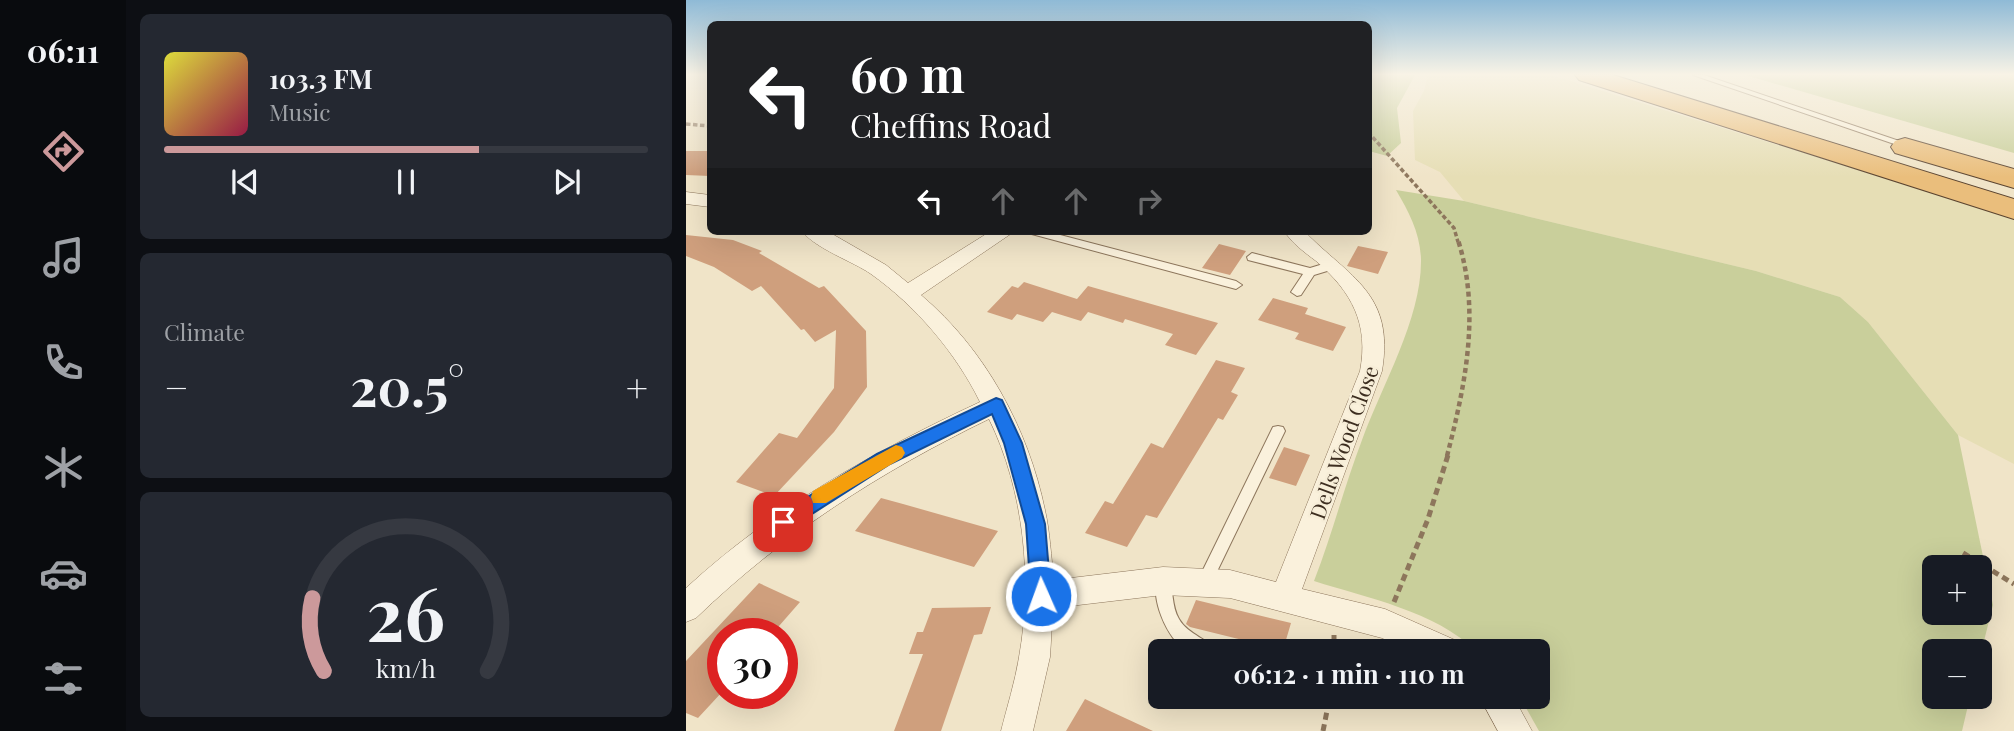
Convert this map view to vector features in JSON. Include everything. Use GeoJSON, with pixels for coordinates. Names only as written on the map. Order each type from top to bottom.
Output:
{"type":"FeatureCollection","features":[{"type":"Feature","properties":{"kind":"highway"},"geometry":{"type":"LineString","coordinates":[[1696,109],[2014,209]]}},
{"type":"Feature","properties":{"kind":"highway"},"geometry":{"type":"LineString","coordinates":[[1781,109],[2014,179]]}},
{"type":"Feature","properties":{"kind":"street"},"geometry":{"type":"LineString","coordinates":[[686,198],[707,201]]}},
{"type":"Feature","properties":{"kind":"street"},"geometry":{"type":"LineString","coordinates":[[819,235],[867,262],[908,293],[954,341],[976,369],[996,405],[1016,452],[1036,524],[1041,596],[1032,678],[1017,731]]}},
{"type":"Feature","properties":{"kind":"street"},"geometry":{"type":"LineString","coordinates":[[908,293],[999,235]]}},
{"type":"Feature","properties":{"kind":"street","name":"Dells Wood Close"},"geometry":{"type":"LineString","coordinates":[[1285,596],[1374,360],[1375,335],[1368,307],[1350,281],[1322,269],[1297,235]]}},
{"type":"Feature","properties":{"kind":"street"},"geometry":{"type":"LineString","coordinates":[[686,608],[760,540],[830,491],[883,459],[996,405]]}},
{"type":"Feature","properties":{"kind":"street"},"geometry":{"type":"LineString","coordinates":[[1041,596],[1163,581],[1205,581],[1285,596],[1385,624],[1418,639]]}},
{"type":"Feature","properties":{"kind":"street"},"geometry":{"type":"LineString","coordinates":[[1502,709],[1516,731]]}},
{"type":"Feature","properties":{"kind":"lane"},"geometry":{"type":"LineString","coordinates":[[1804,109],[1870,130],[1938,157]]}},
{"type":"Feature","properties":{"kind":"lane"},"geometry":{"type":"LineString","coordinates":[[1047,235],[1236,285]]}},
{"type":"Feature","properties":{"kind":"lane"},"geometry":{"type":"LineString","coordinates":[[1252,257],[1322,269]]}},
{"type":"Feature","properties":{"kind":"lane"},"geometry":{"type":"LineString","coordinates":[[1297,292],[1322,269]]}},
{"type":"Feature","properties":{"kind":"lane"},"geometry":{"type":"LineString","coordinates":[[1205,581],[1278,431]]}},
{"type":"Feature","properties":{"kind":"lane"},"geometry":{"type":"LineString","coordinates":[[1163,581],[1165,606],[1172,627],[1184,639]]}},
{"type":"Feature","properties":{"kind":"path"},"geometry":{"type":"LineString","coordinates":[[686,124],[707,126]]}},
{"type":"Feature","properties":{"kind":"path"},"geometry":{"type":"LineString","coordinates":[[1372,136],[1454,228],[1460,240],[1469,294],[1466,361],[1447,457],[1416,551],[1385,624]]}},
{"type":"Feature","properties":{"kind":"path"},"geometry":{"type":"LineString","coordinates":[[1963,553],[2014,584]]}},
{"type":"Feature","properties":{"kind":"path"},"geometry":{"type":"LineString","coordinates":[[1323,731],[1327,709]]}},
{"type":"Feature","properties":{"kind":"shaded area"},"geometry":{"type":"Polygon","coordinates":[[[1661,109],[2014,218],[2014,464],[1958,435],[1868,322],[1840,297],[1756,271],[1464,201],[1440,172],[1415,160],[1413,111],[1661,109]]]}},
{"type":"Feature","properties":{"kind":"green space"},"geometry":{"type":"Polygon","coordinates":[[[1372,109],[1397,109],[1401,143],[1387,156],[1372,152],[1372,109]]]}},
{"type":"Feature","properties":{"kind":"green space"},"geometry":{"type":"Polygon","coordinates":[[[1863,109],[2014,109],[2014,153],[1863,109]]]}},
{"type":"Feature","properties":{"kind":"green space"},"geometry":{"type":"Polygon","coordinates":[[[1396,190],[1464,201],[1756,271],[1840,297],[1868,322],[1958,435],[1983,555],[1922,555],[1922,625],[1988,625],[1984,639],[1922,639],[1922,709],[1967,709],[1962,731],[1539,731],[1527,709],[1550,709],[1550,639],[1461,639],[1400,607],[1314,581],[1370,419],[1408,328],[1415,304],[1421,259],[1413,223],[1396,190]]]}},
{"type":"Feature","properties":{"kind":"building"},"geometry":{"type":"Polygon","coordinates":[[[686,151],[707,151],[707,176],[686,175],[686,151]]]}},
{"type":"Feature","properties":{"kind":"building"},"geometry":{"type":"Polygon","coordinates":[[[686,235],[733,240],[762,251],[759,253],[819,288],[824,286],[866,331],[867,387],[834,432],[774,496],[736,482],[779,433],[797,438],[834,388],[836,330],[815,342],[761,286],[752,291],[714,267],[686,256],[686,235]]]}},
{"type":"Feature","properties":{"kind":"building"},"geometry":{"type":"Polygon","coordinates":[[[1219,244],[1246,251],[1230,275],[1202,268],[1219,244]]]}},
{"type":"Feature","properties":{"kind":"building"},"geometry":{"type":"Polygon","coordinates":[[[1358,246],[1388,252],[1378,274],[1347,266],[1358,246]]]}},
{"type":"Feature","properties":{"kind":"building"},"geometry":{"type":"Polygon","coordinates":[[[1024,282],[1077,299],[1088,286],[1218,323],[1196,355],[1165,345],[1173,334],[1125,319],[1123,323],[1088,312],[1081,321],[1052,312],[1043,322],[1017,314],[1012,320],[987,312],[1012,286],[1018,288],[1024,282]]]}},
{"type":"Feature","properties":{"kind":"building"},"geometry":{"type":"Polygon","coordinates":[[[1273,298],[1308,308],[1305,314],[1346,327],[1333,351],[1295,339],[1299,333],[1258,320],[1273,298]]]}},
{"type":"Feature","properties":{"kind":"building"},"geometry":{"type":"Polygon","coordinates":[[[1216,360],[1245,368],[1231,392],[1238,395],[1223,420],[1218,418],[1157,518],[1146,515],[1127,547],[1085,533],[1105,501],[1113,504],[1151,443],[1163,448],[1216,360]]]}},
{"type":"Feature","properties":{"kind":"building"},"geometry":{"type":"Polygon","coordinates":[[[1284,447],[1310,455],[1296,486],[1269,478],[1284,447]]]}},
{"type":"Feature","properties":{"kind":"building"},"geometry":{"type":"Polygon","coordinates":[[[881,498],[998,531],[974,567],[855,531],[881,498]]]}},
{"type":"Feature","properties":{"kind":"building"},"geometry":{"type":"Polygon","coordinates":[[[759,583],[800,602],[786,618],[726,618],[759,583]]]}},
{"type":"Feature","properties":{"kind":"building"},"geometry":{"type":"Polygon","coordinates":[[[1196,600],[1291,623],[1286,639],[1239,639],[1186,624],[1196,600]]]}},
{"type":"Feature","properties":{"kind":"building"},"geometry":{"type":"Polygon","coordinates":[[[991,607],[982,634],[974,635],[941,731],[894,731],[923,654],[909,654],[917,632],[923,632],[932,608],[991,607]]]}},
{"type":"Feature","properties":{"kind":"building"},"geometry":{"type":"Polygon","coordinates":[[[707,639],[707,708],[698,718],[686,713],[686,661],[707,639]]]}},
{"type":"Feature","properties":{"kind":"building"},"geometry":{"type":"Polygon","coordinates":[[[1085,699],[1112,712],[1153,731],[1066,731],[1085,699]]]}},
{"type":"Feature","properties":{"kind":"slow traffic"},"geometry":{"type":"LineString","coordinates":[[820,497],[896,453]]}},
{"type":"Feature","properties":{"kind":"route"},"geometry":{"type":"LineString","coordinates":[[783,522],[883,459],[996,405],[1013,443],[1036,524],[1041,596]]}}]}
